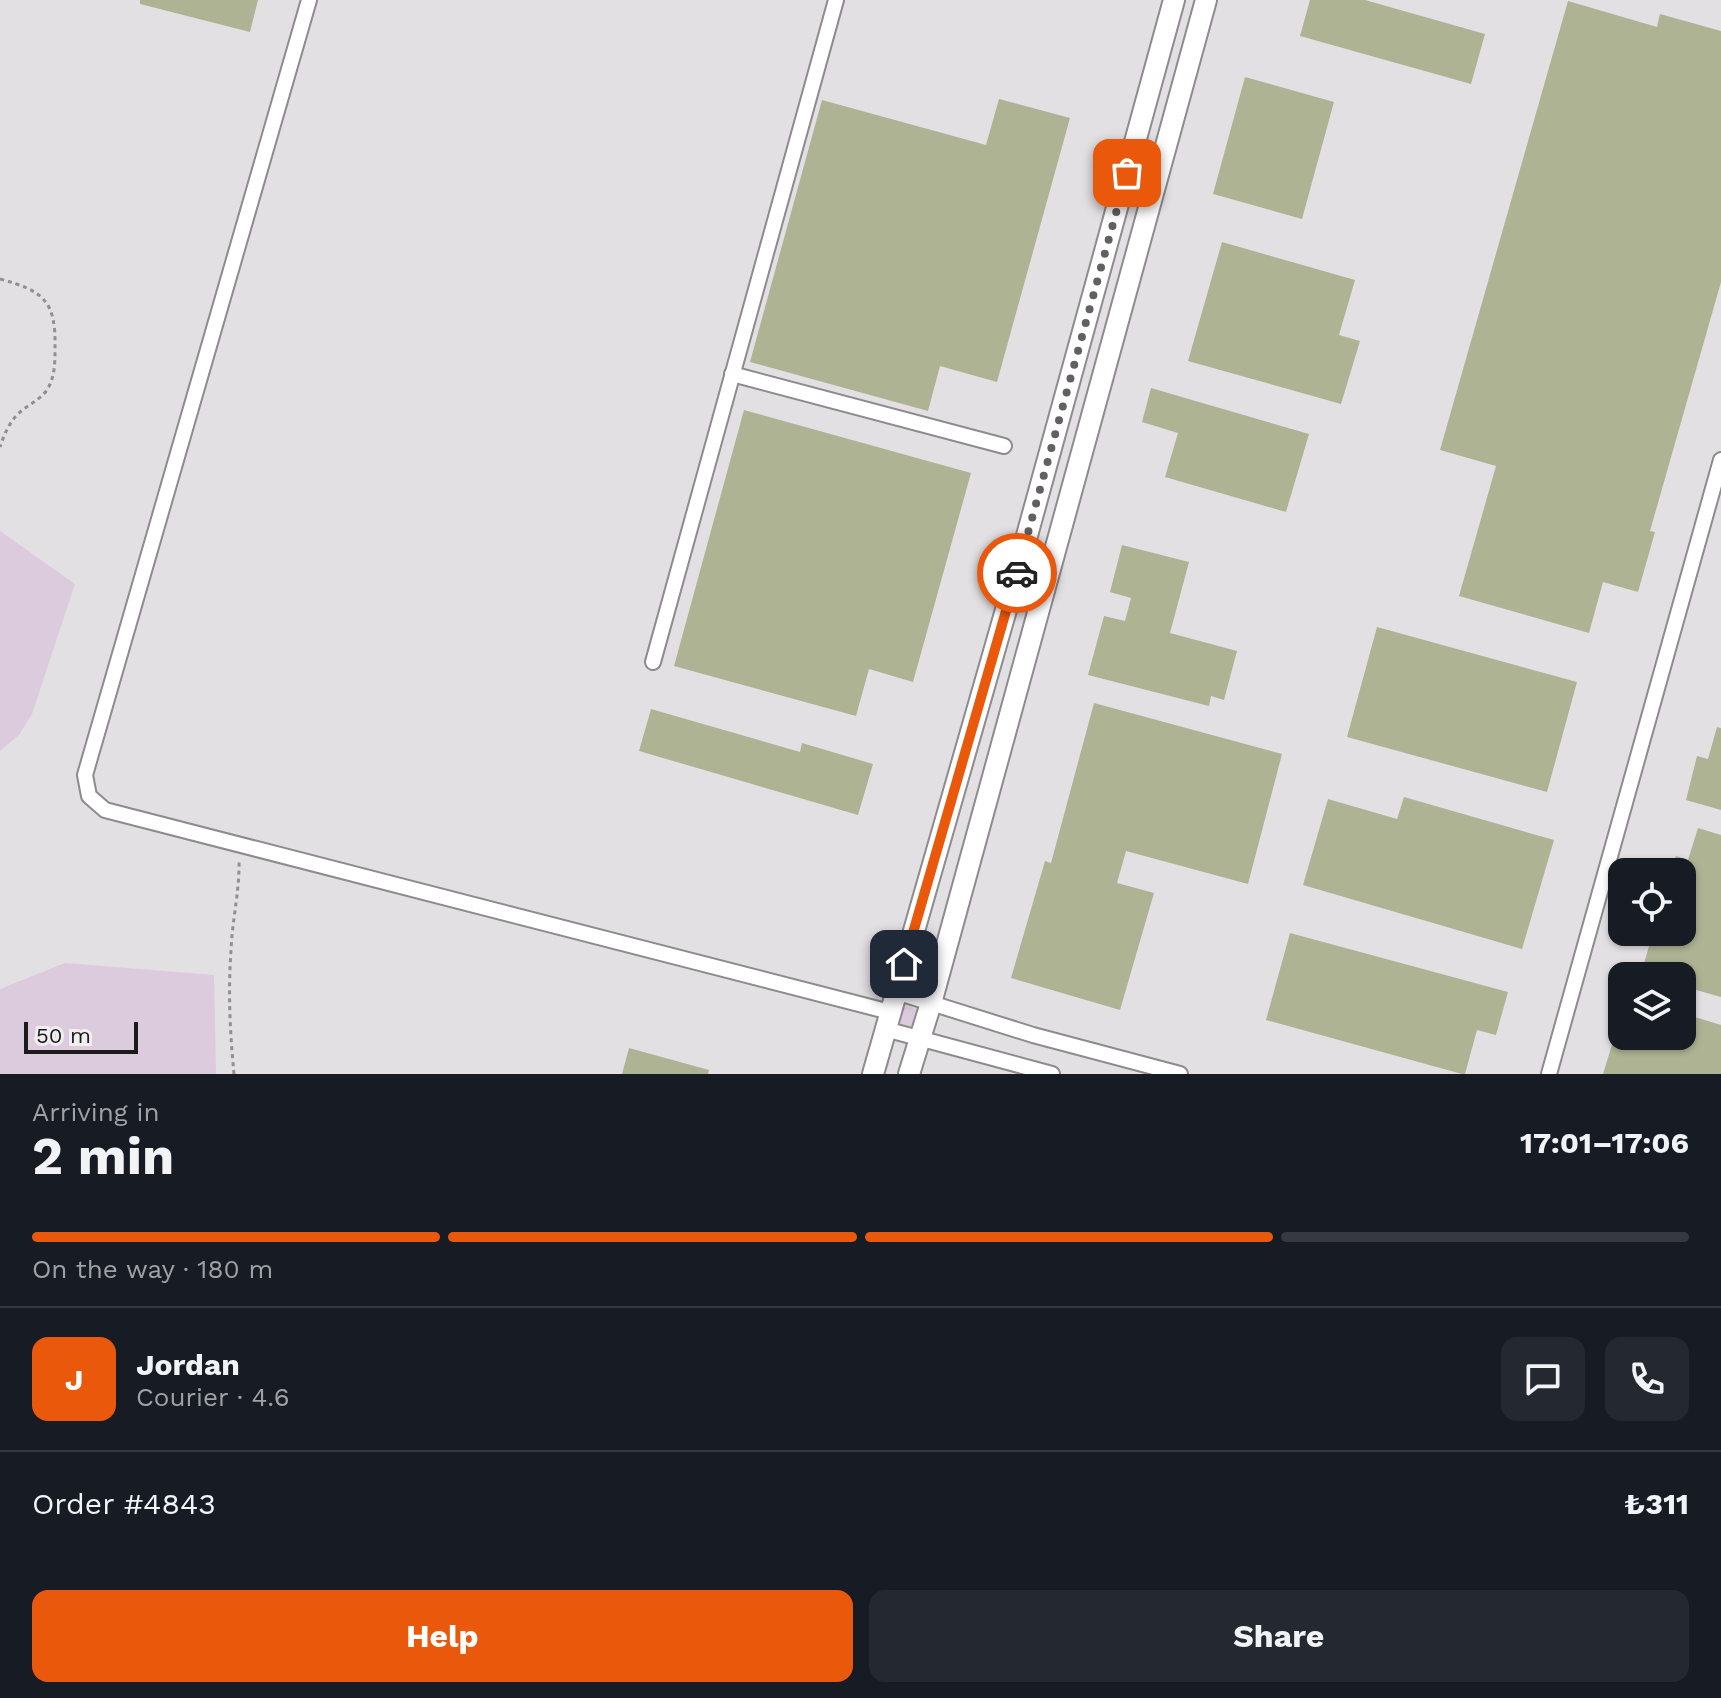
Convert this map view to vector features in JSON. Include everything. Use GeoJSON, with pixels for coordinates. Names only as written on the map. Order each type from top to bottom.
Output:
{"type":"FeatureCollection","features":[{"type":"Feature","properties":{"kind":"street"},"geometry":{"type":"LineString","coordinates":[[309,0],[85,775],[89,796],[105,810],[890,1011],[931,1003],[1033,1035],[1180,1074]]}},
{"type":"Feature","properties":{"kind":"street"},"geometry":{"type":"LineString","coordinates":[[653,662],[836,0]]}},
{"type":"Feature","properties":{"kind":"street"},"geometry":{"type":"LineString","coordinates":[[873,1074],[1020,561],[1174,0]]}},
{"type":"Feature","properties":{"kind":"street"},"geometry":{"type":"LineString","coordinates":[[909,1074],[1206,0]]}},
{"type":"Feature","properties":{"kind":"street"},"geometry":{"type":"LineString","coordinates":[[732,374],[1004,446]]}},
{"type":"Feature","properties":{"kind":"street"},"geometry":{"type":"LineString","coordinates":[[1549,1074],[1721,460]]}},
{"type":"Feature","properties":{"kind":"street"},"geometry":{"type":"LineString","coordinates":[[1020,561],[1051,569]]}},
{"type":"Feature","properties":{"kind":"street"},"geometry":{"type":"LineString","coordinates":[[890,1011],[920,1038],[1052,1074]]}},
{"type":"Feature","properties":{"kind":"path"},"geometry":{"type":"LineString","coordinates":[[0,279],[40,294],[49,305],[55,331],[55,370],[51,382],[45,393],[17,415],[4,433],[0,447]]}},
{"type":"Feature","properties":{"kind":"path"},"geometry":{"type":"LineString","coordinates":[[234,1074],[229,1030],[231,950],[239,878],[238,844]]}},
{"type":"Feature","properties":{"kind":"shaded area"},"geometry":{"type":"Polygon","coordinates":[[[0,531],[75,584],[32,714],[19,735],[0,751],[0,531]]]}},
{"type":"Feature","properties":{"kind":"shaded area"},"geometry":{"type":"Polygon","coordinates":[[[65,963],[214,975],[216,1074],[0,1074],[0,989],[65,963]]]}},
{"type":"Feature","properties":{"kind":"shaded area"},"geometry":{"type":"Polygon","coordinates":[[[908,1007],[915,1010],[918,1017],[915,1024],[908,1027],[901,1024],[898,1017],[901,1010],[908,1007]]]}},
{"type":"Feature","properties":{"kind":"building"},"geometry":{"type":"Polygon","coordinates":[[[140,0],[258,0],[250,32],[140,4],[140,0]]]}},
{"type":"Feature","properties":{"kind":"building"},"geometry":{"type":"Polygon","coordinates":[[[1310,0],[1365,0],[1485,34],[1471,84],[1300,36],[1310,0]]]}},
{"type":"Feature","properties":{"kind":"building"},"geometry":{"type":"Polygon","coordinates":[[[1568,1],[1657,27],[1660,14],[1721,31],[1721,282],[1650,531],[1655,532],[1638,592],[1603,582],[1589,633],[1459,596],[1496,466],[1440,450],[1568,1]]]}},
{"type":"Feature","properties":{"kind":"building"},"geometry":{"type":"Polygon","coordinates":[[[1245,77],[1334,102],[1302,219],[1213,194],[1245,77]]]}},
{"type":"Feature","properties":{"kind":"building"},"geometry":{"type":"Polygon","coordinates":[[[999,99],[1070,118],[997,382],[940,366],[928,411],[750,362],[822,100],[986,145],[999,99]]]}},
{"type":"Feature","properties":{"kind":"building"},"geometry":{"type":"Polygon","coordinates":[[[1222,242],[1355,280],[1339,335],[1360,341],[1341,404],[1188,361],[1222,242]]]}},
{"type":"Feature","properties":{"kind":"building"},"geometry":{"type":"Polygon","coordinates":[[[1151,388],[1309,434],[1286,512],[1165,477],[1178,433],[1142,422],[1151,388]]]}},
{"type":"Feature","properties":{"kind":"building"},"geometry":{"type":"Polygon","coordinates":[[[744,410],[971,473],[913,682],[869,669],[856,716],[674,666],[744,410]]]}},
{"type":"Feature","properties":{"kind":"building"},"geometry":{"type":"Polygon","coordinates":[[[1122,545],[1189,562],[1170,633],[1237,651],[1224,700],[1211,696],[1209,706],[1088,675],[1104,616],[1125,621],[1131,598],[1110,592],[1122,545]]]}},
{"type":"Feature","properties":{"kind":"building"},"geometry":{"type":"Polygon","coordinates":[[[1377,627],[1577,682],[1547,792],[1347,737],[1377,627]]]}},
{"type":"Feature","properties":{"kind":"building"},"geometry":{"type":"Polygon","coordinates":[[[1094,703],[1282,754],[1248,884],[1126,851],[1117,883],[1154,893],[1120,1010],[1011,978],[1045,861],[1051,863],[1094,703]]]}},
{"type":"Feature","properties":{"kind":"building"},"geometry":{"type":"Polygon","coordinates":[[[651,709],[800,752],[802,743],[873,764],[858,815],[639,751],[651,709]]]}},
{"type":"Feature","properties":{"kind":"building"},"geometry":{"type":"Polygon","coordinates":[[[1717,727],[1721,728],[1721,810],[1686,800],[1697,756],[1708,759],[1717,727]]]}},
{"type":"Feature","properties":{"kind":"building"},"geometry":{"type":"Polygon","coordinates":[[[1404,797],[1554,840],[1522,949],[1303,885],[1328,799],[1397,819],[1404,797]]]}},
{"type":"Feature","properties":{"kind":"building"},"geometry":{"type":"Polygon","coordinates":[[[1698,828],[1721,835],[1721,997],[1696,990],[1696,962],[1644,962],[1649,946],[1696,946],[1696,858],[1689,858],[1698,828]]]}},
{"type":"Feature","properties":{"kind":"building"},"geometry":{"type":"Polygon","coordinates":[[[1290,933],[1508,992],[1496,1035],[1477,1030],[1465,1074],[1462,1074],[1266,1020],[1290,933]]]}},
{"type":"Feature","properties":{"kind":"building"},"geometry":{"type":"Polygon","coordinates":[[[1696,1017],[1721,1025],[1721,1074],[1603,1074],[1610,1050],[1696,1050],[1696,1017]]]}},
{"type":"Feature","properties":{"kind":"building"},"geometry":{"type":"Polygon","coordinates":[[[629,1048],[709,1070],[708,1074],[622,1074],[629,1048]]]}},
{"type":"Feature","properties":{"kind":"way so far"},"geometry":{"type":"LineString","coordinates":[[1017,573],[1127,173]]}},
{"type":"Feature","properties":{"kind":"route"},"geometry":{"type":"LineString","coordinates":[[904,964],[1017,573]]}}]}
